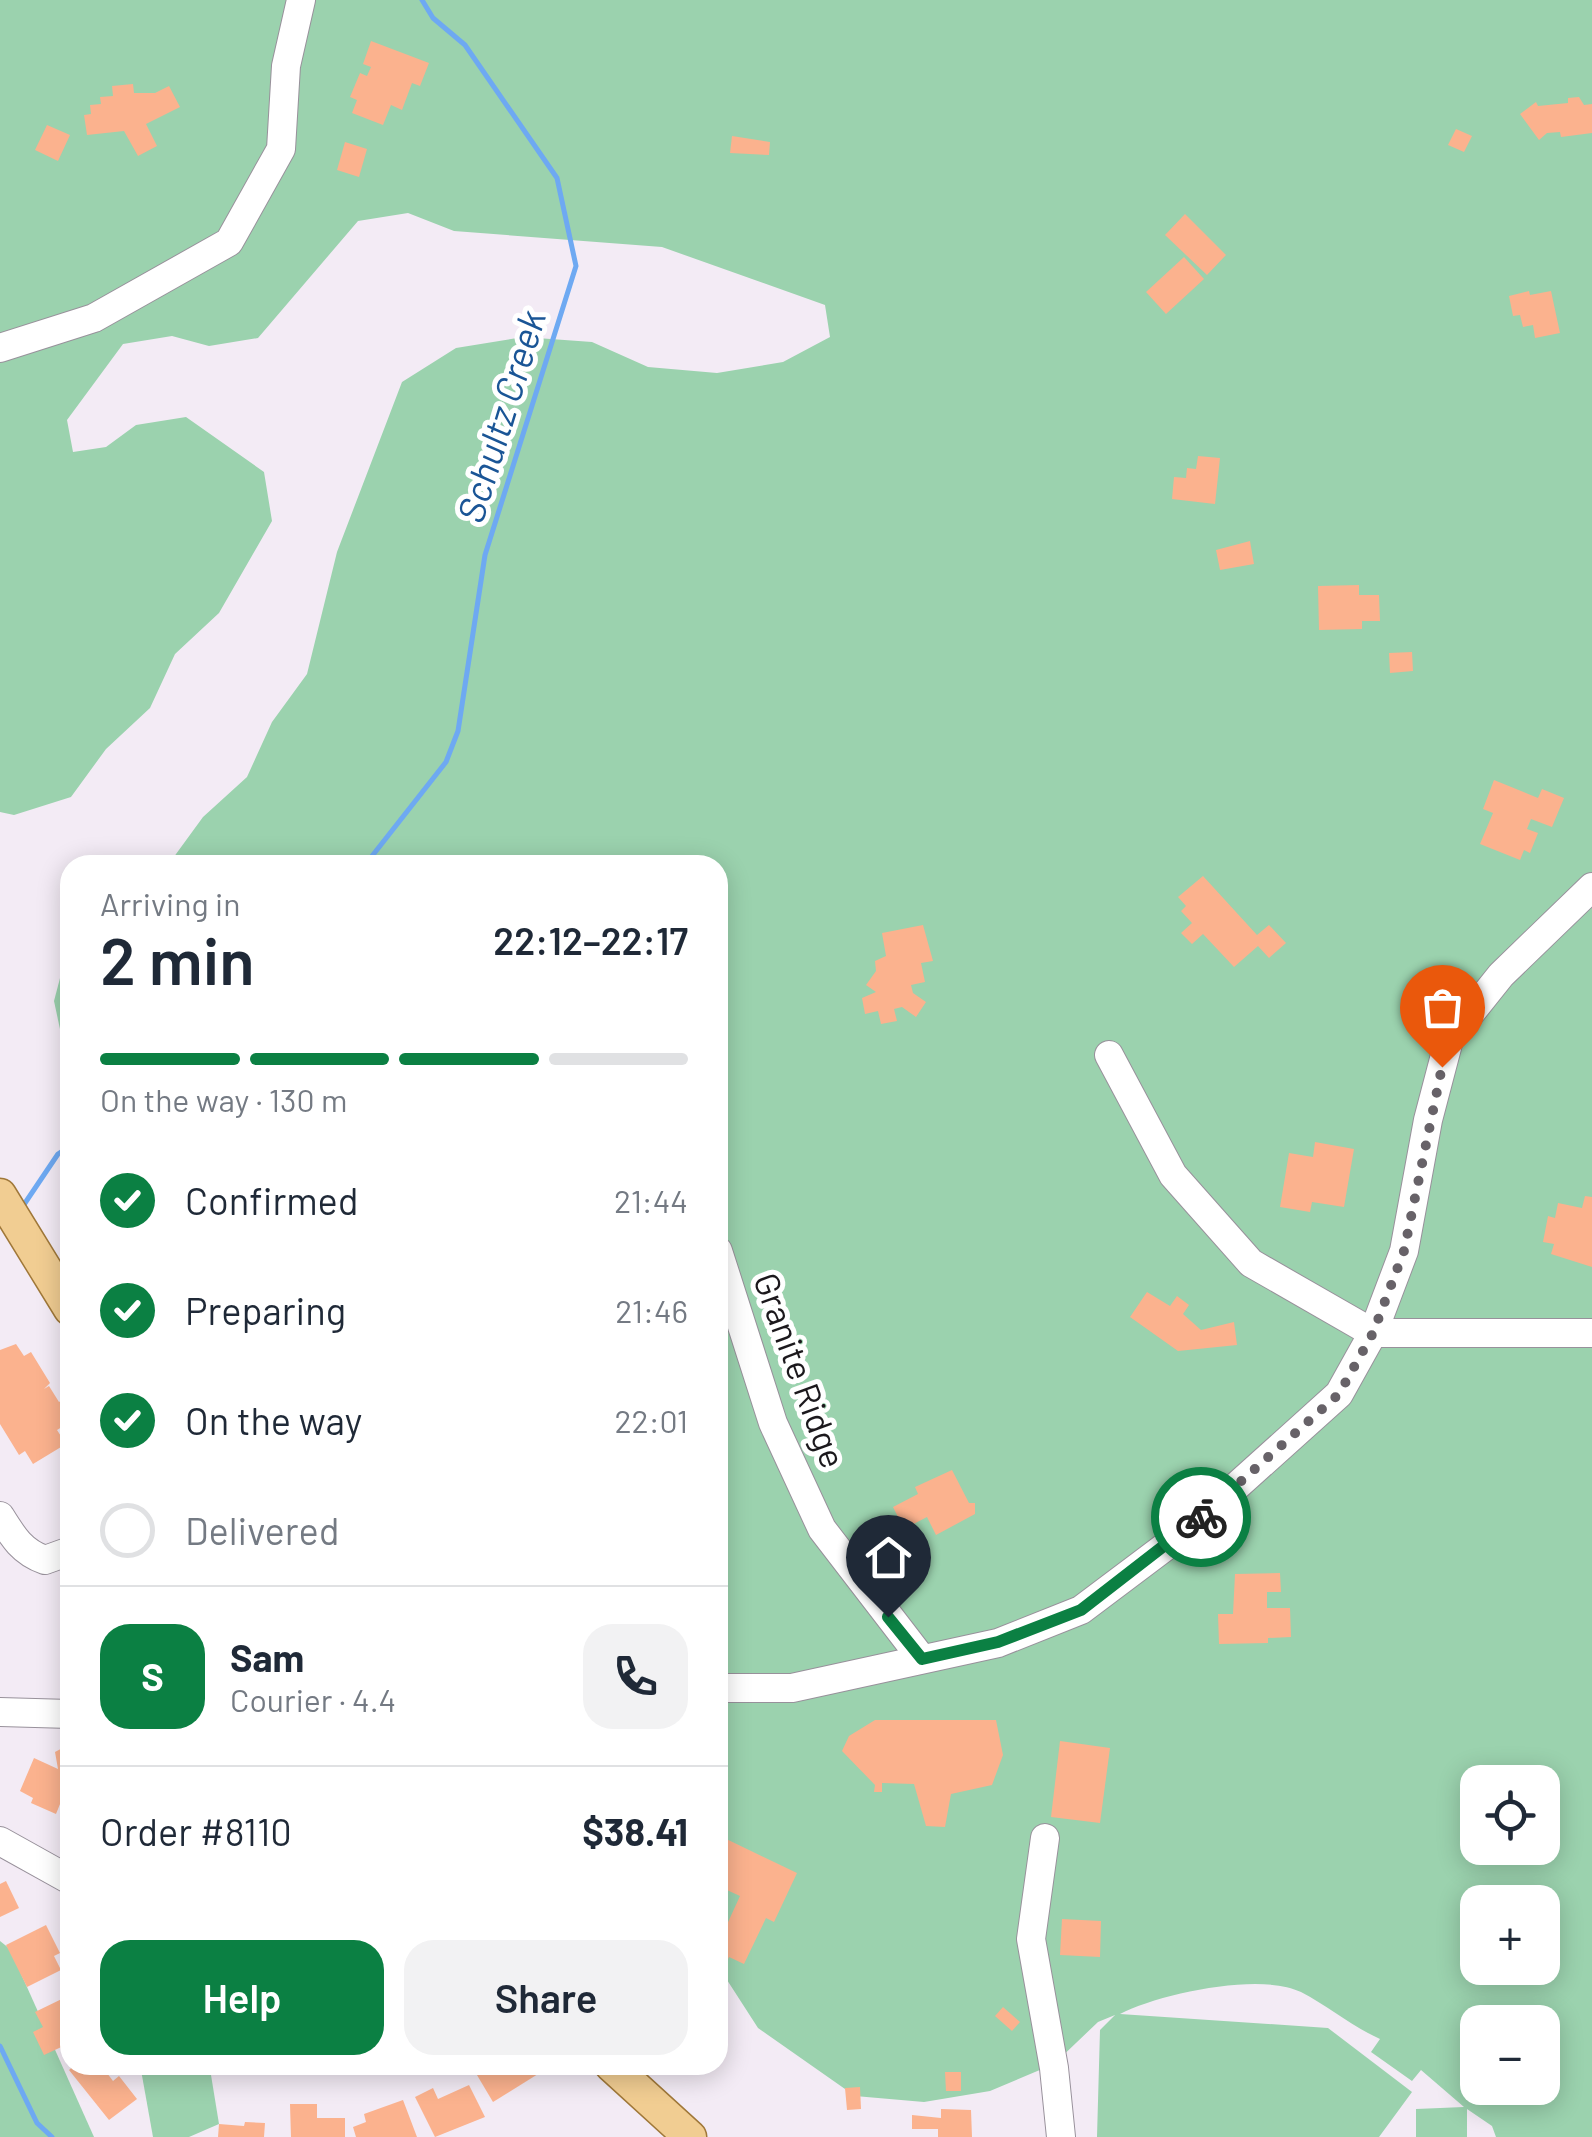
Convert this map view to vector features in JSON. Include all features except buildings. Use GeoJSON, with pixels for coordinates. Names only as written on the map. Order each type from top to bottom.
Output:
{"type":"FeatureCollection","features":[{"type":"Feature","properties":{"kind":"main road"},"geometry":{"type":"LineString","coordinates":[[0,1195],[60,1292]]}},
{"type":"Feature","properties":{"kind":"main road"},"geometry":{"type":"LineString","coordinates":[[622,2075],[690,2137]]}},
{"type":"Feature","properties":{"kind":"street"},"geometry":{"type":"LineString","coordinates":[[0,348],[94,318],[229,242],[281,149],[286,66],[301,0]]}},
{"type":"Feature","properties":{"kind":"street"},"geometry":{"type":"LineString","coordinates":[[728,1688],[792,1688],[998,1642],[1081,1610],[1190,1528],[1339,1394],[1373,1333],[1404,1251],[1428,1120],[1449,1040],[1501,975],[1592,887]]}},
{"type":"Feature","properties":{"kind":"street"},"geometry":{"type":"LineString","coordinates":[[1109,1055],[1173,1174],[1251,1263],[1373,1333],[1592,1333]]}},
{"type":"Feature","properties":{"kind":"street","name":"Granite Ridge"},"geometry":{"type":"LineString","coordinates":[[728,1282],[773,1422],[822,1528],[922,1659]]}},
{"type":"Feature","properties":{"kind":"street"},"geometry":{"type":"LineString","coordinates":[[0,1516],[17,1544],[32,1556],[45,1560],[60,1555]]}},
{"type":"Feature","properties":{"kind":"street"},"geometry":{"type":"LineString","coordinates":[[0,1712],[60,1714]]}},
{"type":"Feature","properties":{"kind":"street"},"geometry":{"type":"LineString","coordinates":[[1045,1838],[1031,1939],[1060,2137]]}},
{"type":"Feature","properties":{"kind":"street"},"geometry":{"type":"LineString","coordinates":[[0,1840],[60,1874]]}},
{"type":"Feature","properties":{"kind":"green space"},"geometry":{"type":"Polygon","coordinates":[[[0,0],[1592,0],[1592,2137],[1496,2137],[1492,2126],[1467,2109],[1467,2137],[1416,2137],[1416,2109],[1560,2105],[1560,2005],[1460,2005],[1460,2104],[1421,2070],[1412,2081],[1371,2052],[1380,2039],[1301,1992],[1283,1986],[1210,1988],[1159,1999],[1120,2014],[1328,2028],[1412,2092],[1379,2137],[1097,2137],[1100,2030],[1115,2015],[1098,2022],[1054,2064],[990,2091],[924,2102],[855,2096],[758,2028],[728,1982],[728,855],[175,855],[203,817],[247,777],[272,722],[307,674],[337,552],[402,382],[456,348],[523,337],[592,342],[648,367],[717,373],[783,362],[830,337],[825,305],[662,247],[454,231],[408,213],[358,221],[258,338],[209,346],[172,336],[123,344],[67,420],[73,452],[106,447],[136,425],[186,417],[264,472],[272,521],[219,613],[175,654],[150,708],[106,749],[71,797],[14,815],[0,812],[0,0]]]}},
{"type":"Feature","properties":{"kind":"green space"},"geometry":{"type":"Polygon","coordinates":[[[60,978],[60,1029],[54,1001],[60,978]]]}},
{"type":"Feature","properties":{"kind":"green space"},"geometry":{"type":"Polygon","coordinates":[[[0,1941],[10,1949],[60,2061],[60,2075],[66,2075],[94,2137],[0,2137],[0,1941]]]}},
{"type":"Feature","properties":{"kind":"green space"},"geometry":{"type":"Polygon","coordinates":[[[142,2075],[211,2075],[219,2124],[189,2137],[153,2137],[142,2075]]]}},
{"type":"Feature","properties":{"kind":"waterway","name":"Schultz Creek"},"geometry":{"type":"LineString","coordinates":[[373,855],[446,762],[458,731],[485,555],[576,266],[557,178],[465,45],[433,18],[422,0]]}},
{"type":"Feature","properties":{"kind":"waterway","name":"Schultz Creek"},"geometry":{"type":"LineString","coordinates":[[23,1206],[60,1153]]}},
{"type":"Feature","properties":{"kind":"waterway"},"geometry":{"type":"LineString","coordinates":[[0,2046],[37,2123],[52,2137]]}},
{"type":"Feature","properties":{"kind":"way so far"},"geometry":{"type":"LineString","coordinates":[[1201,1517],[1339,1394],[1373,1333],[1404,1251],[1442,1067]]}},
{"type":"Feature","properties":{"kind":"route"},"geometry":{"type":"LineString","coordinates":[[888,1617],[922,1659],[998,1642],[1081,1610],[1201,1517]]}}]}
